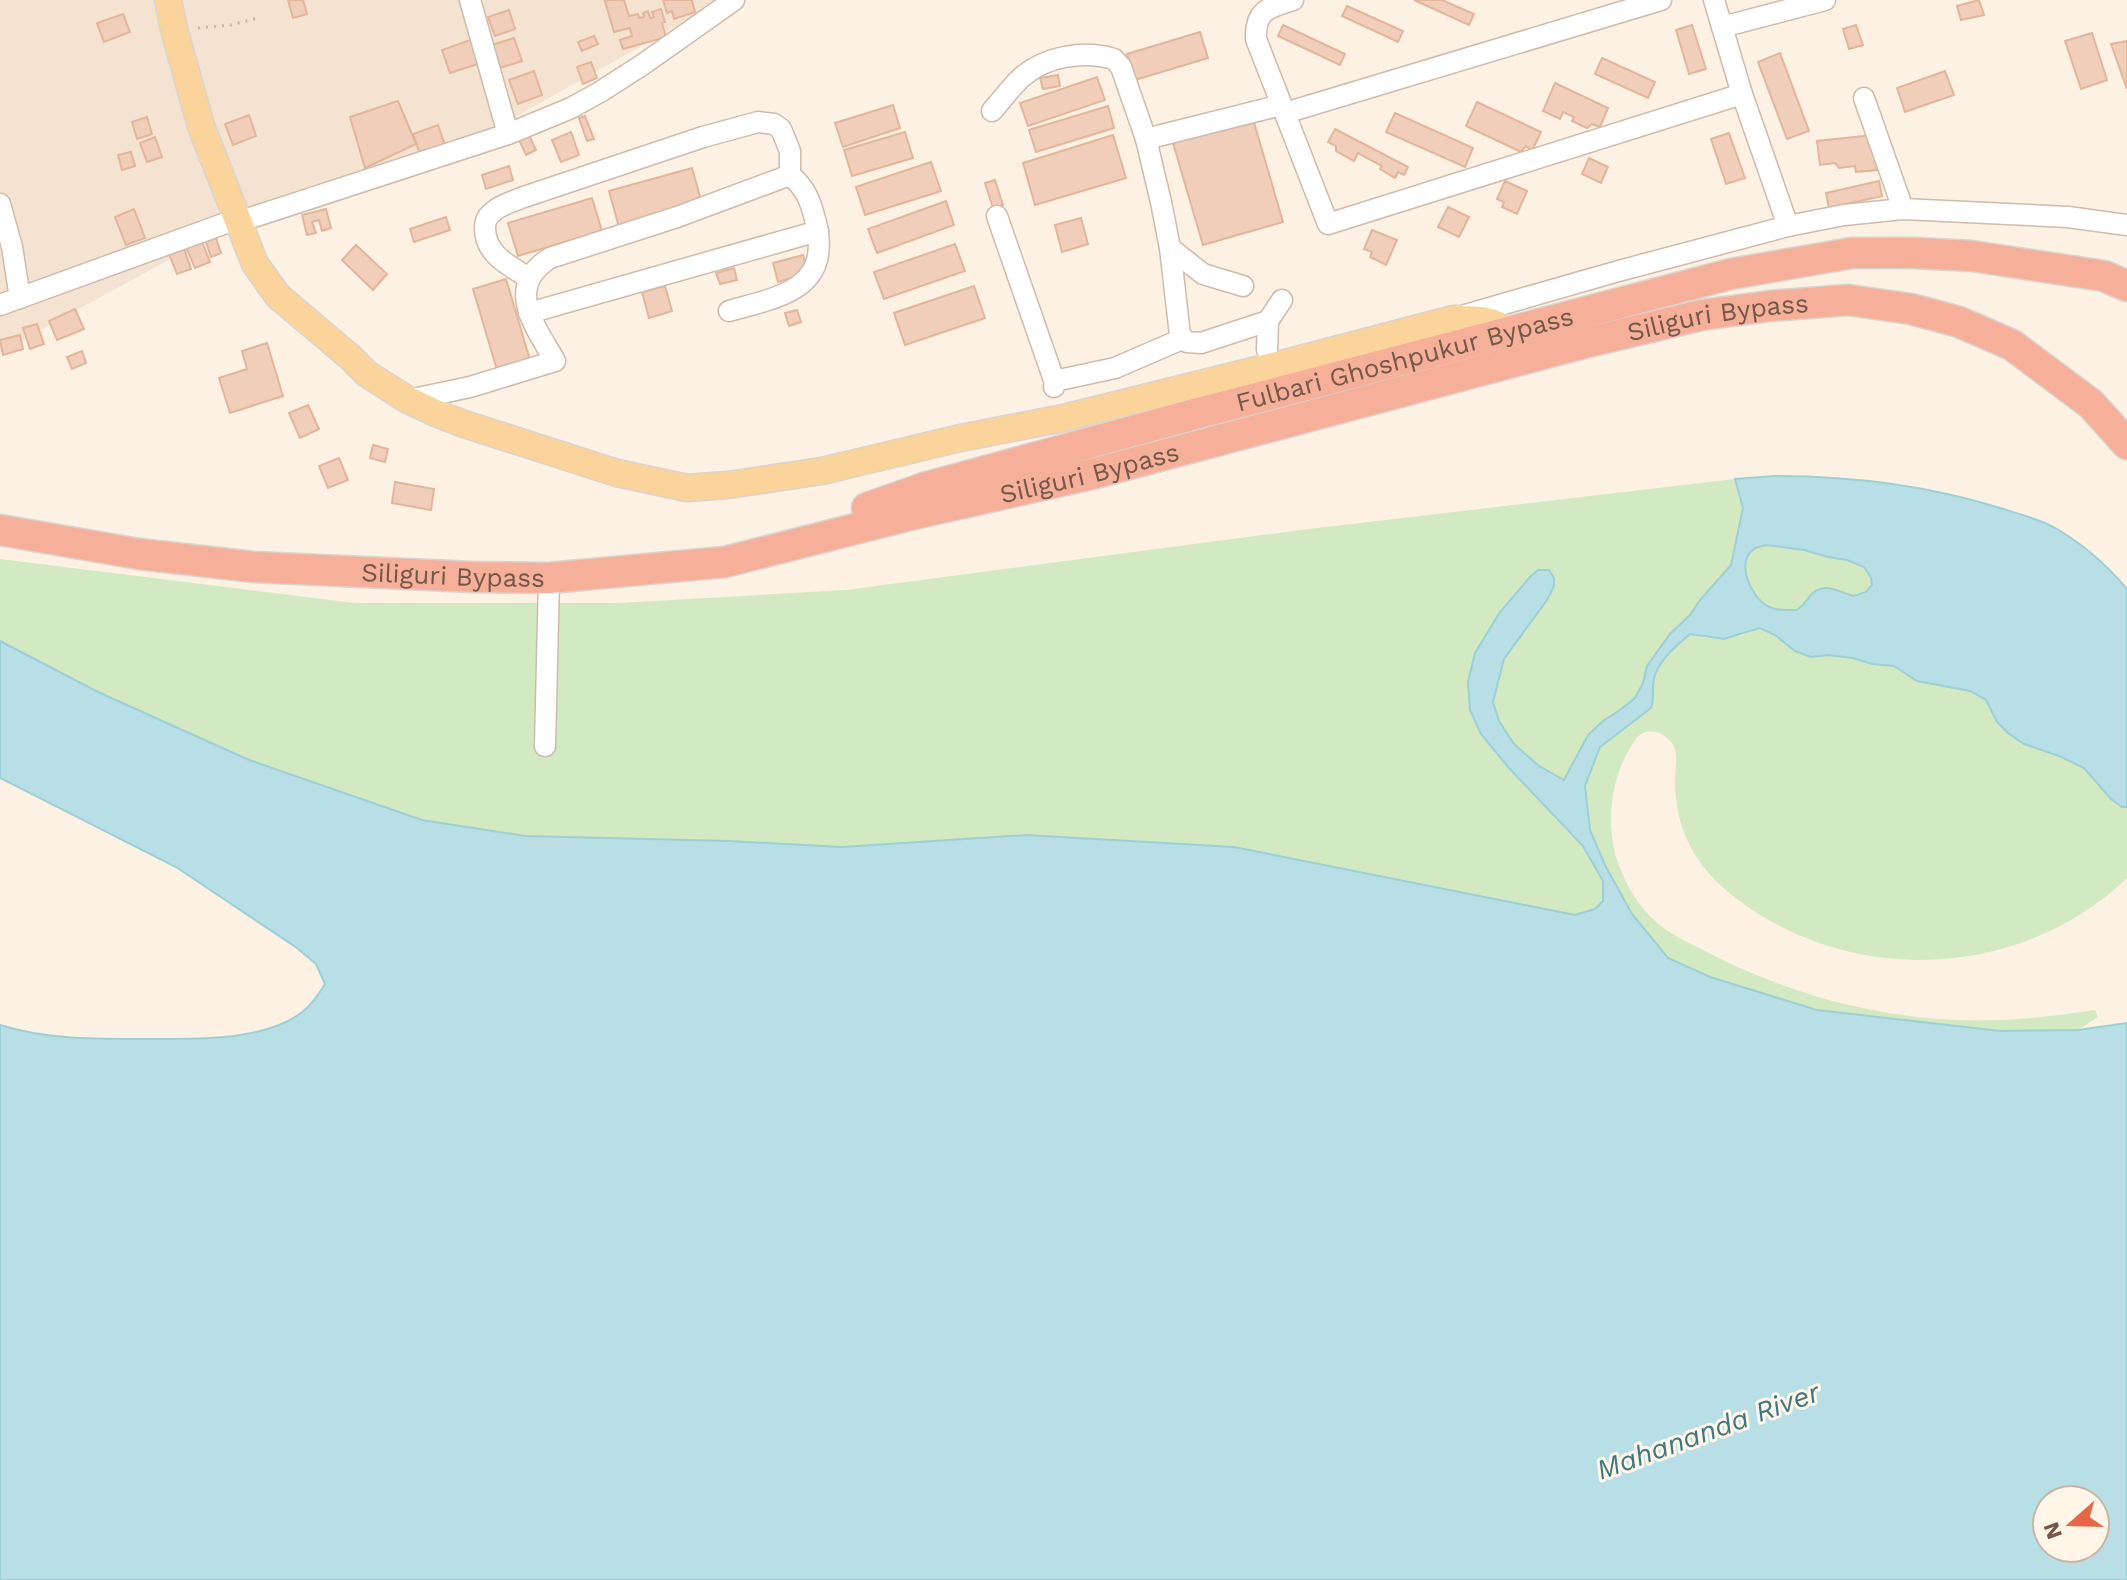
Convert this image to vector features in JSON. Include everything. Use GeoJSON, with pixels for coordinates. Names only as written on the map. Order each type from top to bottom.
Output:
{"type":"FeatureCollection","features":[{"type":"Feature","properties":{"kind":"highway","name":"Fulbari Ghoshpukur Bypass"},"geometry":{"type":"LineString","coordinates":[[605,571],[782,537],[924,488],[1731,274],[1852,253],[1915,253],[1972,256],[2104,276],[2127,286]]}},
{"type":"Feature","properties":{"kind":"highway","name":"Siliguri Bypass"},"geometry":{"type":"LineString","coordinates":[[0,530],[139,554],[254,567],[472,577],[549,578],[725,562],[914,514],[1092,474],[1584,343],[1702,315],[1848,300],[1911,309],[1959,322],[2012,345],[2091,404],[2127,444]]}},
{"type":"Feature","properties":{"kind":"main road"},"geometry":{"type":"LineString","coordinates":[[168,0],[201,126],[255,264],[278,296],[367,374],[408,400],[464,424],[617,473],[687,488],[822,471],[956,439],[1063,418],[1453,319],[1496,323],[1509,332]]}},
{"type":"Feature","properties":{"kind":"street"},"geometry":{"type":"LineString","coordinates":[[470,0],[508,134]]}},
{"type":"Feature","properties":{"kind":"street"},"geometry":{"type":"LineString","coordinates":[[1293,0],[1271,7],[1261,14],[1255,24],[1256,39],[1328,224],[1742,94]]}},
{"type":"Feature","properties":{"kind":"street"},"geometry":{"type":"LineString","coordinates":[[1146,139],[1283,109],[1661,0]]}},
{"type":"Feature","properties":{"kind":"street"},"geometry":{"type":"LineString","coordinates":[[1722,27],[1825,0]]}},
{"type":"Feature","properties":{"kind":"street"},"geometry":{"type":"LineString","coordinates":[[1717,2],[1742,94],[1788,226]]}},
{"type":"Feature","properties":{"kind":"street"},"geometry":{"type":"LineString","coordinates":[[0,305],[238,220],[508,134],[571,108],[600,92],[726,3]]}},
{"type":"Feature","properties":{"kind":"street"},"geometry":{"type":"LineString","coordinates":[[992,111],[1018,80],[1044,63],[1070,56],[1109,57],[1118,62],[1146,139],[1170,248],[1178,328],[1182,339]]}},
{"type":"Feature","properties":{"kind":"street"},"geometry":{"type":"LineString","coordinates":[[1864,98],[1903,209]]}},
{"type":"Feature","properties":{"kind":"street"},"geometry":{"type":"LineString","coordinates":[[529,278],[497,256],[486,240],[489,215],[496,208],[703,137],[758,122],[774,124],[781,129],[790,151],[790,175]]}},
{"type":"Feature","properties":{"kind":"street"},"geometry":{"type":"LineString","coordinates":[[729,311],[782,296],[807,280],[814,271],[818,257],[818,231],[807,193],[790,175]]}},
{"type":"Feature","properties":{"kind":"street"},"geometry":{"type":"LineString","coordinates":[[408,400],[470,387],[555,361],[529,313],[525,299],[529,278],[539,265],[557,255],[677,217],[790,175]]}},
{"type":"Feature","properties":{"kind":"street"},"geometry":{"type":"LineString","coordinates":[[0,204],[12,247],[20,298]]}},
{"type":"Feature","properties":{"kind":"street"},"geometry":{"type":"LineString","coordinates":[[1453,319],[1615,272],[1788,226],[1844,215],[1903,209],[2068,217],[2127,225]]}},
{"type":"Feature","properties":{"kind":"street"},"geometry":{"type":"LineString","coordinates":[[997,216],[1054,385],[1064,378],[1115,368],[1182,339],[1194,344],[1201,343],[1268,321]]}},
{"type":"Feature","properties":{"kind":"street"},"geometry":{"type":"LineString","coordinates":[[529,313],[818,231]]}},
{"type":"Feature","properties":{"kind":"street"},"geometry":{"type":"LineString","coordinates":[[1170,248],[1203,274],[1243,286]]}},
{"type":"Feature","properties":{"kind":"street"},"geometry":{"type":"LineString","coordinates":[[1267,350],[1268,321],[1282,300]]}},
{"type":"Feature","properties":{"kind":"street"},"geometry":{"type":"LineString","coordinates":[[545,746],[549,578]]}},
{"type":"Feature","properties":{"kind":"path"},"geometry":{"type":"LineString","coordinates":[[174,29],[231,25],[258,18]]}},
{"type":"Feature","properties":{"kind":"shaded area"},"geometry":{"type":"Polygon","coordinates":[[[0,0],[723,0],[478,138],[238,222],[0,352],[0,0]]]}},
{"type":"Feature","properties":{"kind":"green space"},"geometry":{"type":"Polygon","coordinates":[[[1735,479],[1743,508],[1731,565],[1670,634],[1647,666],[1635,698],[1588,735],[1563,781],[1539,766],[1514,744],[1499,721],[1493,702],[1504,659],[1547,600],[1538,570],[1500,613],[1475,653],[1468,682],[1470,710],[1481,734],[1583,846],[1603,881],[1603,901],[1595,909],[1575,915],[1234,847],[1026,835],[842,847],[525,836],[422,820],[249,760],[98,692],[0,641],[0,559],[354,603],[620,603],[846,590],[1309,529],[1735,479]]]}},
{"type":"Feature","properties":{"kind":"green space"},"geometry":{"type":"Polygon","coordinates":[[[1766,545],[1847,560],[1864,567],[1872,585],[1866,592],[1854,596],[1821,588],[1797,610],[1773,608],[1760,601],[1745,570],[1748,555],[1755,548],[1766,545]]]}},
{"type":"Feature","properties":{"kind":"green space"},"geometry":{"type":"Polygon","coordinates":[[[1760,628],[1795,651],[1811,657],[1828,655],[1894,666],[1917,681],[1970,691],[1986,700],[1991,708],[2059,756],[2084,768],[2111,799],[2127,807],[2127,878],[2085,911],[2039,936],[1990,952],[1938,959],[1887,958],[1836,948],[1787,929],[1741,902],[1703,867],[1681,823],[1675,788],[1675,749],[1662,734],[1648,732],[1636,739],[1619,772],[1611,823],[1621,871],[1645,910],[1672,934],[1734,965],[1790,988],[1848,1005],[1908,1016],[1958,1020],[2017,1019],[2095,1010],[2098,1017],[2078,1030],[2000,1031],[1817,1010],[1710,977],[1668,958],[1632,914],[1605,865],[1590,830],[1585,786],[1600,747],[1651,708],[1658,669],[1665,657],[1680,643],[1690,634],[1707,638],[1741,636],[1760,628]]]}},
{"type":"Feature","properties":{"kind":"water","name":"Mahananda River"},"geometry":{"type":"Polygon","coordinates":[[[1775,476],[1832,478],[1917,488],[1972,500],[2044,522],[2095,556],[2127,589],[2127,807],[2111,799],[2084,768],[2024,744],[2008,733],[1997,722],[1986,700],[1970,691],[1917,681],[1894,666],[1828,655],[1811,657],[1795,651],[1760,628],[1724,639],[1690,634],[1680,643],[1665,657],[1658,669],[1651,708],[1600,747],[1585,786],[1590,830],[1632,914],[1668,958],[1710,977],[1817,1010],[2000,1031],[2078,1030],[2127,1023],[2127,1580],[0,1580],[0,1025],[36,1034],[91,1039],[235,1036],[293,1019],[325,984],[316,964],[297,948],[176,867],[0,778],[0,641],[98,692],[249,760],[422,820],[525,836],[842,847],[1026,835],[1234,847],[1575,915],[1595,909],[1603,901],[1603,881],[1583,846],[1481,734],[1470,710],[1468,682],[1475,653],[1500,612],[1530,577],[1538,570],[1549,570],[1554,586],[1504,659],[1493,702],[1499,721],[1514,744],[1539,766],[1564,780],[1588,735],[1635,698],[1647,666],[1670,634],[1731,565],[1743,508],[1735,479],[1775,476]],[[1766,545],[1755,548],[1748,555],[1747,578],[1760,601],[1781,610],[1797,610],[1821,588],[1854,596],[1866,592],[1872,585],[1864,567],[1804,550],[1766,545]]]}},
{"type":"Feature","properties":{"kind":"building"},"geometry":{"type":"Polygon","coordinates":[[[288,0],[303,0],[307,14],[293,18],[288,0]]]}},
{"type":"Feature","properties":{"kind":"building"},"geometry":{"type":"Polygon","coordinates":[[[624,0],[629,16],[638,14],[639,18],[648,11],[650,18],[654,17],[652,12],[661,9],[666,37],[623,49],[620,40],[632,36],[630,28],[614,32],[605,1],[624,0]]]}},
{"type":"Feature","properties":{"kind":"building"},"geometry":{"type":"Polygon","coordinates":[[[663,0],[692,0],[695,12],[674,19],[672,11],[667,13],[663,0]]]}},
{"type":"Feature","properties":{"kind":"building"},"geometry":{"type":"Polygon","coordinates":[[[1414,0],[1442,0],[1474,14],[1469,25],[1414,0]]]}},
{"type":"Feature","properties":{"kind":"building"},"geometry":{"type":"Polygon","coordinates":[[[1979,0],[1984,15],[1961,20],[1957,6],[1979,0]]]}},
{"type":"Feature","properties":{"kind":"building"},"geometry":{"type":"Polygon","coordinates":[[[1347,6],[1403,31],[1398,42],[1342,16],[1347,6]]]}},
{"type":"Feature","properties":{"kind":"building"},"geometry":{"type":"Polygon","coordinates":[[[509,10],[515,29],[495,36],[488,17],[509,10]]]}},
{"type":"Feature","properties":{"kind":"building"},"geometry":{"type":"Polygon","coordinates":[[[123,14],[130,32],[104,42],[97,23],[123,14]]]}},
{"type":"Feature","properties":{"kind":"building"},"geometry":{"type":"Polygon","coordinates":[[[1283,25],[1345,54],[1340,65],[1278,36],[1283,25]]]}},
{"type":"Feature","properties":{"kind":"building"},"geometry":{"type":"Polygon","coordinates":[[[1692,25],[1706,69],[1689,74],[1676,30],[1692,25]]]}},
{"type":"Feature","properties":{"kind":"building"},"geometry":{"type":"Polygon","coordinates":[[[1856,25],[1863,45],[1849,49],[1843,29],[1856,25]]]}},
{"type":"Feature","properties":{"kind":"building"},"geometry":{"type":"Polygon","coordinates":[[[1200,32],[1208,58],[1135,80],[1127,54],[1200,32]]]}},
{"type":"Feature","properties":{"kind":"building"},"geometry":{"type":"Polygon","coordinates":[[[2092,33],[2107,80],[2081,89],[2065,41],[2092,33]]]}},
{"type":"Feature","properties":{"kind":"building"},"geometry":{"type":"Polygon","coordinates":[[[594,36],[598,44],[582,51],[578,42],[594,36]]]}},
{"type":"Feature","properties":{"kind":"building"},"geometry":{"type":"Polygon","coordinates":[[[514,38],[522,61],[500,68],[492,45],[514,38]]]}},
{"type":"Feature","properties":{"kind":"building"},"geometry":{"type":"Polygon","coordinates":[[[473,39],[481,63],[450,73],[442,50],[473,39]]]}},
{"type":"Feature","properties":{"kind":"building"},"geometry":{"type":"Polygon","coordinates":[[[2127,41],[2127,89],[2111,44],[2127,41]]]}},
{"type":"Feature","properties":{"kind":"building"},"geometry":{"type":"Polygon","coordinates":[[[1780,53],[1809,131],[1787,139],[1758,62],[1780,53]]]}},
{"type":"Feature","properties":{"kind":"building"},"geometry":{"type":"Polygon","coordinates":[[[1602,58],[1655,82],[1648,98],[1595,74],[1602,58]]]}},
{"type":"Feature","properties":{"kind":"building"},"geometry":{"type":"Polygon","coordinates":[[[591,62],[597,78],[583,84],[577,67],[591,62]]]}},
{"type":"Feature","properties":{"kind":"building"},"geometry":{"type":"Polygon","coordinates":[[[534,71],[542,95],[518,104],[509,80],[534,71]]]}},
{"type":"Feature","properties":{"kind":"building"},"geometry":{"type":"Polygon","coordinates":[[[1945,71],[1954,95],[1905,112],[1897,88],[1945,71]]]}},
{"type":"Feature","properties":{"kind":"building"},"geometry":{"type":"Polygon","coordinates":[[[1058,75],[1060,86],[1043,89],[1040,78],[1058,75]]]}},
{"type":"Feature","properties":{"kind":"building"},"geometry":{"type":"Polygon","coordinates":[[[1097,77],[1105,100],[1028,126],[1020,103],[1097,77]]]}},
{"type":"Feature","properties":{"kind":"building"},"geometry":{"type":"Polygon","coordinates":[[[1555,83],[1608,108],[1600,127],[1592,124],[1587,128],[1572,121],[1574,117],[1563,112],[1560,119],[1543,111],[1555,83]]]}},
{"type":"Feature","properties":{"kind":"building"},"geometry":{"type":"Polygon","coordinates":[[[398,101],[416,144],[365,168],[350,117],[398,101]]]}},
{"type":"Feature","properties":{"kind":"building"},"geometry":{"type":"Polygon","coordinates":[[[1477,102],[1541,132],[1532,151],[1526,146],[1521,152],[1466,126],[1477,102]]]}},
{"type":"Feature","properties":{"kind":"building"},"geometry":{"type":"Polygon","coordinates":[[[893,105],[900,128],[843,147],[835,123],[893,105]]]}},
{"type":"Feature","properties":{"kind":"building"},"geometry":{"type":"Polygon","coordinates":[[[1108,106],[1114,128],[1036,152],[1029,130],[1108,106]]]}},
{"type":"Feature","properties":{"kind":"building"},"geometry":{"type":"Polygon","coordinates":[[[1395,113],[1473,148],[1465,167],[1386,132],[1395,113]]]}},
{"type":"Feature","properties":{"kind":"building"},"geometry":{"type":"Polygon","coordinates":[[[249,115],[256,136],[233,145],[225,124],[249,115]]]}},
{"type":"Feature","properties":{"kind":"building"},"geometry":{"type":"Polygon","coordinates":[[[585,116],[594,139],[587,141],[579,118],[585,116]]]}},
{"type":"Feature","properties":{"kind":"building"},"geometry":{"type":"Polygon","coordinates":[[[147,117],[152,134],[137,139],[132,122],[147,117]]]}},
{"type":"Feature","properties":{"kind":"building"},"geometry":{"type":"Polygon","coordinates":[[[1253,119],[1283,222],[1203,245],[1173,143],[1253,119]]]}},
{"type":"Feature","properties":{"kind":"building"},"geometry":{"type":"Polygon","coordinates":[[[438,125],[445,145],[420,154],[413,134],[438,125]]]}},
{"type":"Feature","properties":{"kind":"building"},"geometry":{"type":"Polygon","coordinates":[[[1335,129],[1408,167],[1404,175],[1398,172],[1395,178],[1380,169],[1382,166],[1358,153],[1354,161],[1336,151],[1336,146],[1328,142],[1335,129]]]}},
{"type":"Feature","properties":{"kind":"building"},"geometry":{"type":"Polygon","coordinates":[[[571,132],[579,155],[561,162],[552,140],[571,132]]]}},
{"type":"Feature","properties":{"kind":"building"},"geometry":{"type":"Polygon","coordinates":[[[905,132],[913,158],[852,176],[844,150],[905,132]]]}},
{"type":"Feature","properties":{"kind":"building"},"geometry":{"type":"Polygon","coordinates":[[[1729,133],[1745,178],[1726,184],[1711,139],[1729,133]]]}},
{"type":"Feature","properties":{"kind":"building"},"geometry":{"type":"Polygon","coordinates":[[[529,135],[536,150],[526,155],[519,140],[529,135]]]}},
{"type":"Feature","properties":{"kind":"building"},"geometry":{"type":"Polygon","coordinates":[[[1113,135],[1126,178],[1035,205],[1023,163],[1113,135]]]}},
{"type":"Feature","properties":{"kind":"building"},"geometry":{"type":"Polygon","coordinates":[[[1873,135],[1877,170],[1856,172],[1855,166],[1839,168],[1835,163],[1820,165],[1817,141],[1873,135]]]}},
{"type":"Feature","properties":{"kind":"building"},"geometry":{"type":"Polygon","coordinates":[[[155,137],[162,157],[147,162],[140,143],[155,137]]]}},
{"type":"Feature","properties":{"kind":"building"},"geometry":{"type":"Polygon","coordinates":[[[131,152],[135,166],[122,170],[118,155],[131,152]]]}},
{"type":"Feature","properties":{"kind":"building"},"geometry":{"type":"Polygon","coordinates":[[[1589,158],[1608,167],[1601,183],[1582,174],[1589,158]]]}},
{"type":"Feature","properties":{"kind":"building"},"geometry":{"type":"Polygon","coordinates":[[[931,162],[941,191],[865,215],[856,187],[931,162]]]}},
{"type":"Feature","properties":{"kind":"building"},"geometry":{"type":"Polygon","coordinates":[[[509,166],[513,180],[486,189],[482,175],[509,166]]]}},
{"type":"Feature","properties":{"kind":"building"},"geometry":{"type":"Polygon","coordinates":[[[692,168],[702,204],[619,227],[609,191],[692,168]]]}},
{"type":"Feature","properties":{"kind":"building"},"geometry":{"type":"Polygon","coordinates":[[[995,180],[1003,205],[993,208],[985,183],[995,180]]]}},
{"type":"Feature","properties":{"kind":"building"},"geometry":{"type":"Polygon","coordinates":[[[1505,181],[1527,191],[1517,214],[1502,207],[1504,202],[1497,199],[1505,181]]]}},
{"type":"Feature","properties":{"kind":"building"},"geometry":{"type":"Polygon","coordinates":[[[1879,181],[1882,196],[1829,208],[1826,193],[1879,181]]]}},
{"type":"Feature","properties":{"kind":"building"},"geometry":{"type":"Polygon","coordinates":[[[592,198],[602,231],[518,256],[508,223],[592,198]]]}},
{"type":"Feature","properties":{"kind":"building"},"geometry":{"type":"Polygon","coordinates":[[[946,201],[954,225],[877,253],[868,229],[946,201]]]}},
{"type":"Feature","properties":{"kind":"building"},"geometry":{"type":"Polygon","coordinates":[[[1448,207],[1469,217],[1459,237],[1438,227],[1448,207]]]}},
{"type":"Feature","properties":{"kind":"building"},"geometry":{"type":"Polygon","coordinates":[[[134,209],[145,238],[126,245],[115,217],[134,209]]]}},
{"type":"Feature","properties":{"kind":"building"},"geometry":{"type":"Polygon","coordinates":[[[326,209],[331,228],[322,231],[319,220],[312,222],[316,233],[307,235],[302,215],[326,209]]]}},
{"type":"Feature","properties":{"kind":"building"},"geometry":{"type":"Polygon","coordinates":[[[446,217],[450,230],[414,242],[410,229],[446,217]]]}},
{"type":"Feature","properties":{"kind":"building"},"geometry":{"type":"Polygon","coordinates":[[[1081,218],[1088,244],[1062,252],[1055,225],[1081,218]]]}},
{"type":"Feature","properties":{"kind":"building"},"geometry":{"type":"Polygon","coordinates":[[[1372,230],[1397,240],[1386,265],[1370,257],[1372,252],[1364,249],[1372,230]]]}},
{"type":"Feature","properties":{"kind":"building"},"geometry":{"type":"Polygon","coordinates":[[[216,238],[221,253],[211,257],[206,242],[216,238]]]}},
{"type":"Feature","properties":{"kind":"building"},"geometry":{"type":"Polygon","coordinates":[[[202,241],[210,262],[195,268],[186,247],[202,241]]]}},
{"type":"Feature","properties":{"kind":"building"},"geometry":{"type":"Polygon","coordinates":[[[955,244],[965,271],[884,299],[874,272],[955,244]]]}},
{"type":"Feature","properties":{"kind":"building"},"geometry":{"type":"Polygon","coordinates":[[[356,245],[387,274],[373,290],[342,260],[356,245]]]}},
{"type":"Feature","properties":{"kind":"building"},"geometry":{"type":"Polygon","coordinates":[[[184,248],[191,269],[177,274],[169,254],[184,248]]]}},
{"type":"Feature","properties":{"kind":"building"},"geometry":{"type":"Polygon","coordinates":[[[803,255],[808,273],[778,282],[773,263],[803,255]]]}},
{"type":"Feature","properties":{"kind":"building"},"geometry":{"type":"Polygon","coordinates":[[[734,268],[737,280],[720,284],[716,273],[734,268]]]}},
{"type":"Feature","properties":{"kind":"building"},"geometry":{"type":"Polygon","coordinates":[[[506,279],[530,360],[497,370],[473,289],[506,279]]]}},
{"type":"Feature","properties":{"kind":"building"},"geometry":{"type":"Polygon","coordinates":[[[665,286],[672,311],[649,318],[642,292],[665,286]]]}},
{"type":"Feature","properties":{"kind":"building"},"geometry":{"type":"Polygon","coordinates":[[[974,286],[985,318],[905,345],[894,313],[974,286]]]}},
{"type":"Feature","properties":{"kind":"building"},"geometry":{"type":"Polygon","coordinates":[[[75,309],[84,329],[57,340],[49,321],[75,309]]]}},
{"type":"Feature","properties":{"kind":"building"},"geometry":{"type":"Polygon","coordinates":[[[797,310],[801,322],[789,326],[785,313],[797,310]]]}},
{"type":"Feature","properties":{"kind":"building"},"geometry":{"type":"Polygon","coordinates":[[[37,324],[44,344],[30,349],[23,328],[37,324]]]}},
{"type":"Feature","properties":{"kind":"building"},"geometry":{"type":"Polygon","coordinates":[[[20,335],[23,349],[3,355],[0,340],[20,335]]]}},
{"type":"Feature","properties":{"kind":"building"},"geometry":{"type":"Polygon","coordinates":[[[267,343],[283,396],[230,413],[219,378],[247,369],[242,351],[267,343]]]}},
{"type":"Feature","properties":{"kind":"building"},"geometry":{"type":"Polygon","coordinates":[[[82,351],[86,363],[72,369],[67,357],[82,351]]]}},
{"type":"Feature","properties":{"kind":"building"},"geometry":{"type":"Polygon","coordinates":[[[308,405],[319,429],[300,438],[289,413],[308,405]]]}},
{"type":"Feature","properties":{"kind":"building"},"geometry":{"type":"Polygon","coordinates":[[[373,445],[388,449],[385,462],[370,458],[373,445]]]}},
{"type":"Feature","properties":{"kind":"building"},"geometry":{"type":"Polygon","coordinates":[[[339,458],[348,480],[328,488],[319,466],[339,458]]]}},
{"type":"Feature","properties":{"kind":"building"},"geometry":{"type":"Polygon","coordinates":[[[395,482],[434,489],[431,510],[392,503],[395,482]]]}}]}
